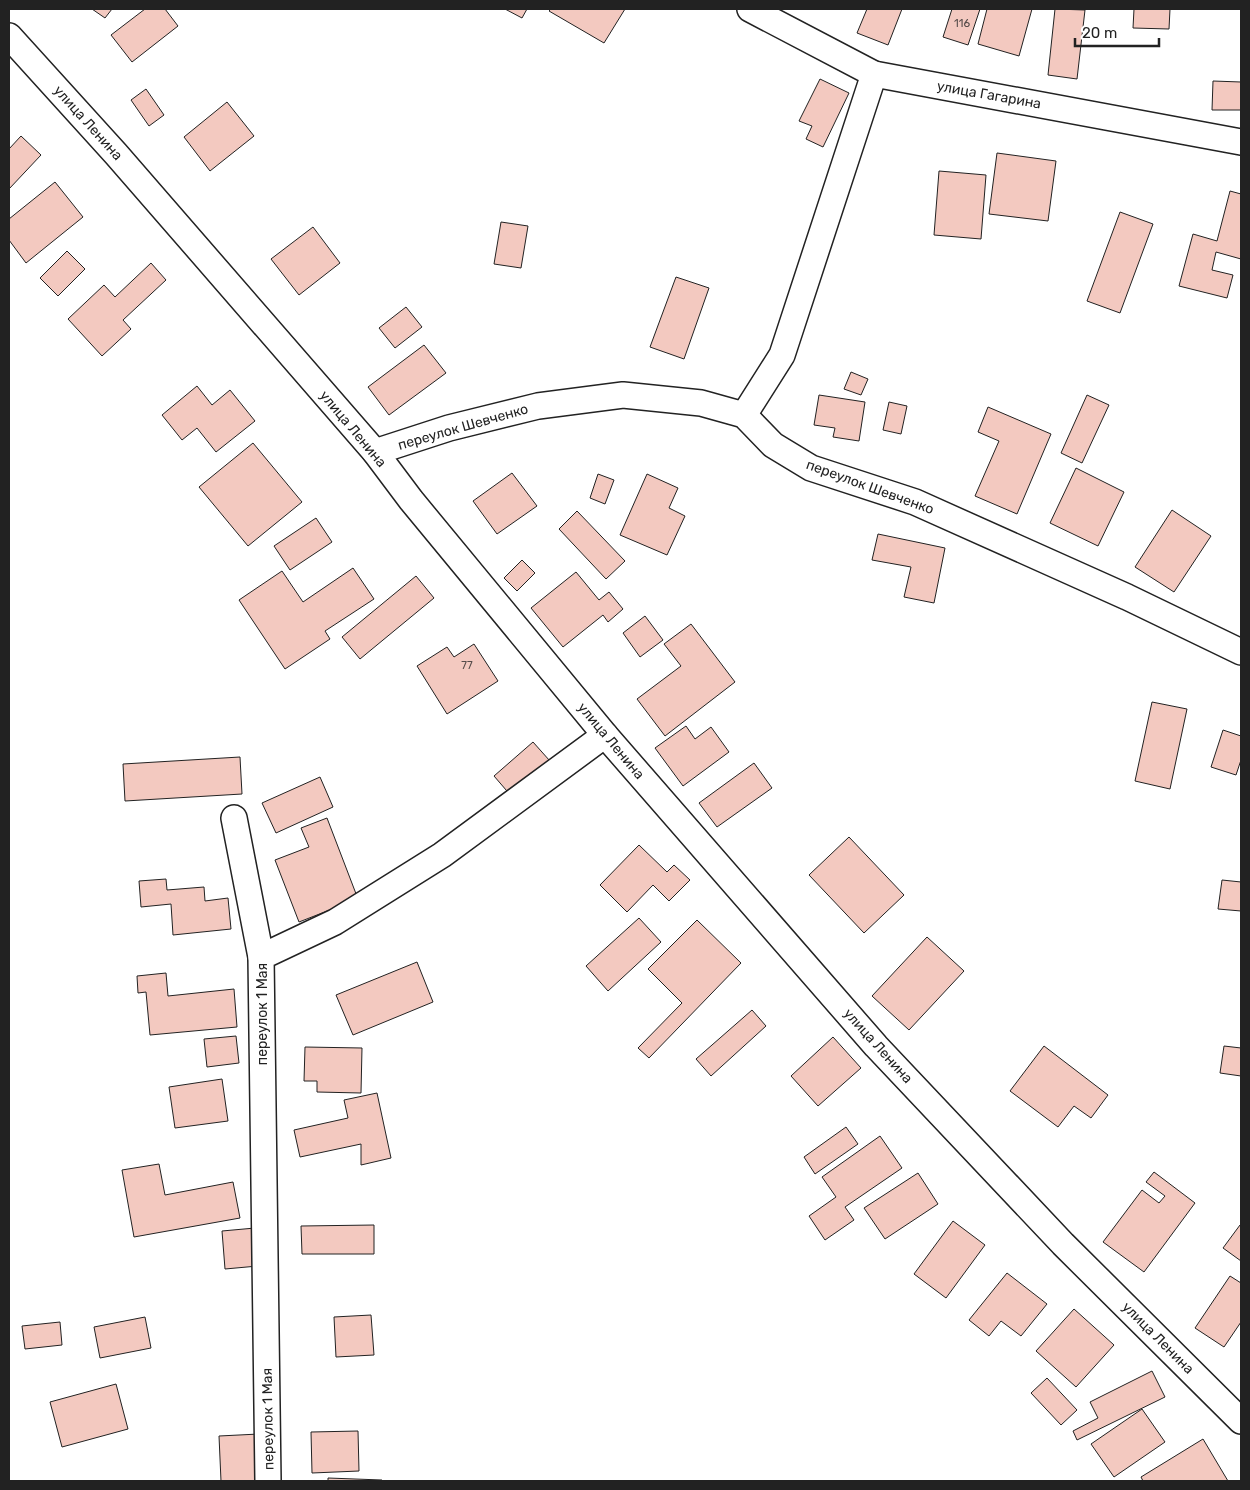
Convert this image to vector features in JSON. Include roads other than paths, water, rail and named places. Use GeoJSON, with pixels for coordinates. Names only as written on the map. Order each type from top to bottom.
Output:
{"type":"FeatureCollection","features":[{"type":"Feature","properties":{"kind":"street","name":"улица Гагарина"},"geometry":{"type":"LineString","coordinates":[[750,9],[874,74],[1241,142]]}},
{"type":"Feature","properties":{"kind":"street","name":"улица Ленина"},"geometry":{"type":"LineString","coordinates":[[9,36],[116,154],[375,452],[411,500],[604,735],[876,1046],[1063,1244],[1239,1413]]}},
{"type":"Feature","properties":{"kind":"street"},"geometry":{"type":"LineString","coordinates":[[744,415],[782,354],[874,74]]}},
{"type":"Feature","properties":{"kind":"street","name":"переулок Шевченко"},"geometry":{"type":"LineString","coordinates":[[375,452],[449,428],[538,406],[623,396],[701,403],[744,415],[773,445],[811,468],[916,502],[1127,597],[1241,652]]}},
{"type":"Feature","properties":{"kind":"street","name":"переулок 1 Мая"},"geometry":{"type":"LineString","coordinates":[[268,1481],[261,957],[335,922],[442,855],[604,735]]}},
{"type":"Feature","properties":{"kind":"street"},"geometry":{"type":"LineString","coordinates":[[234,818],[261,957]]}}]}
